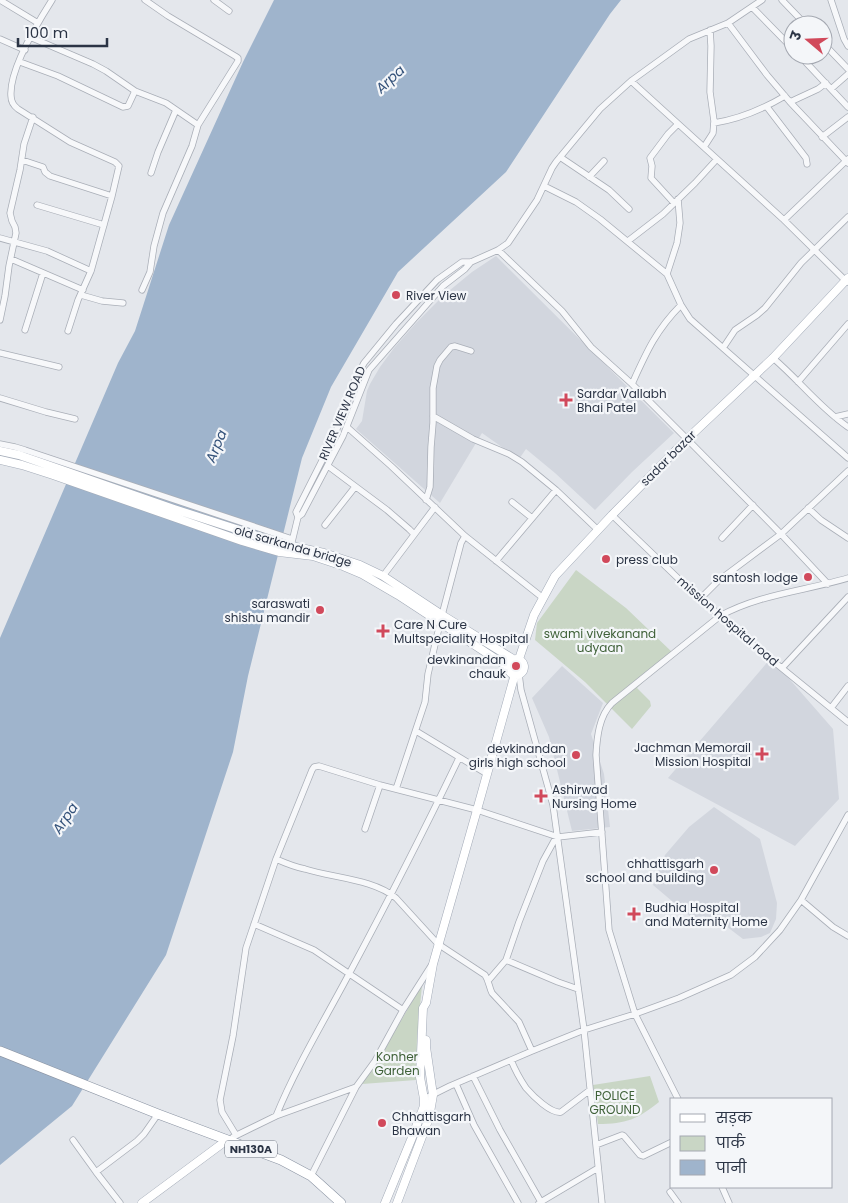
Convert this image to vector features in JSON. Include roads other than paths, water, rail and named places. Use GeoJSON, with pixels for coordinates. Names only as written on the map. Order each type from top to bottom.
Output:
{"type":"FeatureCollection","features":[{"type":"Feature","properties":{"kind":"highway","name":"NH130A"},"geometry":{"type":"LineString","coordinates":[[0,1051],[155,1113],[281,1160],[311,1176],[341,1203]]}},
{"type":"Feature","properties":{"kind":"main road","name":"sadar bazar"},"geometry":{"type":"LineString","coordinates":[[516,659],[534,615],[555,576],[687,438],[773,358],[847,281]]}},
{"type":"Feature","properties":{"kind":"main road"},"geometry":{"type":"LineString","coordinates":[[0,451],[19,455],[55,471]]}},
{"type":"Feature","properties":{"kind":"main road"},"geometry":{"type":"LineString","coordinates":[[0,460],[55,471]]}},
{"type":"Feature","properties":{"kind":"main road","name":"old sarkanda bridge"},"geometry":{"type":"LineString","coordinates":[[55,471],[174,509],[280,548],[292,542],[360,565],[382,576],[442,620],[516,659]]}},
{"type":"Feature","properties":{"kind":"main road"},"geometry":{"type":"LineString","coordinates":[[280,548],[313,556],[362,574],[442,620],[508,667],[511,672],[517,674]]}},
{"type":"Feature","properties":{"kind":"main road"},"geometry":{"type":"LineString","coordinates":[[397,1203],[428,1118],[433,1096],[426,1047],[426,1003],[432,964],[517,674],[524,670],[522,661],[516,659],[508,667]]}},
{"type":"Feature","properties":{"kind":"main road"},"geometry":{"type":"LineString","coordinates":[[385,1203],[424,1106],[420,1077],[420,1054],[423,1008],[426,1003]]}},
{"type":"Feature","properties":{"kind":"main road"},"geometry":{"type":"LineString","coordinates":[[142,1203],[227,1140]]}},
{"type":"Feature","properties":{"kind":"street"},"geometry":{"type":"LineString","coordinates":[[0,0],[38,23]]}},
{"type":"Feature","properties":{"kind":"street"},"geometry":{"type":"LineString","coordinates":[[52,0],[24,50],[12,83],[12,102],[18,110],[70,142],[119,166],[91,271],[68,332]]}},
{"type":"Feature","properties":{"kind":"street"},"geometry":{"type":"LineString","coordinates":[[142,290],[150,272],[154,246],[163,213],[192,146],[198,125],[238,58],[145,0]]}},
{"type":"Feature","properties":{"kind":"street"},"geometry":{"type":"LineString","coordinates":[[214,0],[229,11]]}},
{"type":"Feature","properties":{"kind":"street","name":"RIVER VIEW ROAD"},"geometry":{"type":"LineString","coordinates":[[292,542],[298,517],[296,512],[334,437],[355,380],[364,362],[396,324],[437,280],[462,262],[471,262],[498,250],[508,243],[537,200],[552,168],[560,157],[600,109],[631,81],[689,38],[728,23],[762,0]]}},
{"type":"Feature","properties":{"kind":"street"},"geometry":{"type":"LineString","coordinates":[[782,0],[796,15]]}},
{"type":"Feature","properties":{"kind":"street"},"geometry":{"type":"LineString","coordinates":[[831,0],[848,46]]}},
{"type":"Feature","properties":{"kind":"street"},"geometry":{"type":"LineString","coordinates":[[752,7],[783,39]]}},
{"type":"Feature","properties":{"kind":"street"},"geometry":{"type":"LineString","coordinates":[[728,23],[784,96],[847,161],[784,220]]}},
{"type":"Feature","properties":{"kind":"street"},"geometry":{"type":"LineString","coordinates":[[704,147],[713,133],[714,123],[710,92],[710,30]]}},
{"type":"Feature","properties":{"kind":"street"},"geometry":{"type":"LineString","coordinates":[[30,37],[93,64],[135,91],[166,104],[198,125]]}},
{"type":"Feature","properties":{"kind":"street"},"geometry":{"type":"LineString","coordinates":[[0,39],[24,50]]}},
{"type":"Feature","properties":{"kind":"street"},"geometry":{"type":"LineString","coordinates":[[833,53],[848,69]]}},
{"type":"Feature","properties":{"kind":"street"},"geometry":{"type":"LineString","coordinates":[[20,62],[58,76],[123,107],[129,105],[135,91]]}},
{"type":"Feature","properties":{"kind":"street"},"geometry":{"type":"LineString","coordinates":[[809,65],[848,107]]}},
{"type":"Feature","properties":{"kind":"street"},"geometry":{"type":"LineString","coordinates":[[831,89],[848,74]]}},
{"type":"Feature","properties":{"kind":"street"},"geometry":{"type":"LineString","coordinates":[[631,81],[784,220],[847,281]]}},
{"type":"Feature","properties":{"kind":"street"},"geometry":{"type":"LineString","coordinates":[[790,102],[818,89],[826,83]]}},
{"type":"Feature","properties":{"kind":"street"},"geometry":{"type":"LineString","coordinates":[[714,123],[756,112],[784,96]]}},
{"type":"Feature","properties":{"kind":"street"},"geometry":{"type":"LineString","coordinates":[[767,107],[806,158],[807,164]]}},
{"type":"Feature","properties":{"kind":"street"},"geometry":{"type":"LineString","coordinates":[[151,173],[176,110]]}},
{"type":"Feature","properties":{"kind":"street"},"geometry":{"type":"LineString","coordinates":[[0,320],[16,230],[10,213],[24,144],[32,117]]}},
{"type":"Feature","properties":{"kind":"street"},"geometry":{"type":"LineString","coordinates":[[822,137],[848,117]]}},
{"type":"Feature","properties":{"kind":"street"},"geometry":{"type":"LineString","coordinates":[[667,274],[677,243],[680,223],[676,201],[651,178],[652,166],[650,158],[678,124]]}},
{"type":"Feature","properties":{"kind":"street"},"geometry":{"type":"LineString","coordinates":[[560,157],[609,190],[629,209]]}},
{"type":"Feature","properties":{"kind":"street"},"geometry":{"type":"LineString","coordinates":[[628,241],[663,214],[717,159]]}},
{"type":"Feature","properties":{"kind":"street"},"geometry":{"type":"LineString","coordinates":[[22,160],[43,167],[50,176],[112,196]]}},
{"type":"Feature","properties":{"kind":"street"},"geometry":{"type":"LineString","coordinates":[[589,177],[604,161]]}},
{"type":"Feature","properties":{"kind":"street"},"geometry":{"type":"LineString","coordinates":[[544,186],[586,208],[667,274],[681,305],[690,319],[848,458]]}},
{"type":"Feature","properties":{"kind":"street"},"geometry":{"type":"LineString","coordinates":[[37,205],[104,225]]}},
{"type":"Feature","properties":{"kind":"street"},"geometry":{"type":"LineString","coordinates":[[723,348],[735,330],[765,308],[801,263],[848,217]]}},
{"type":"Feature","properties":{"kind":"street"},"geometry":{"type":"LineString","coordinates":[[0,238],[47,251],[91,271]]}},
{"type":"Feature","properties":{"kind":"street"},"geometry":{"type":"LineString","coordinates":[[498,250],[562,311],[591,347],[687,438],[828,584]]}},
{"type":"Feature","properties":{"kind":"street"},"geometry":{"type":"LineString","coordinates":[[11,259],[102,301],[123,303]]}},
{"type":"Feature","properties":{"kind":"street","name":"RIVER VIEW ROAD"},"geometry":{"type":"LineString","coordinates":[[298,517],[302,514],[328,466],[347,427],[365,379],[374,364],[443,286],[466,269],[471,262]]}},
{"type":"Feature","properties":{"kind":"street"},"geometry":{"type":"LineString","coordinates":[[0,273],[8,275]]}},
{"type":"Feature","properties":{"kind":"street"},"geometry":{"type":"LineString","coordinates":[[25,330],[42,273]]}},
{"type":"Feature","properties":{"kind":"street"},"geometry":{"type":"LineString","coordinates":[[632,384],[655,336],[681,305]]}},
{"type":"Feature","properties":{"kind":"street"},"geometry":{"type":"LineString","coordinates":[[798,382],[848,324]]}},
{"type":"Feature","properties":{"kind":"street"},"geometry":{"type":"LineString","coordinates":[[426,500],[430,487],[433,388],[437,366],[451,347],[455,346],[471,351]]}},
{"type":"Feature","properties":{"kind":"street"},"geometry":{"type":"LineString","coordinates":[[0,353],[59,367]]}},
{"type":"Feature","properties":{"kind":"street"},"geometry":{"type":"LineString","coordinates":[[773,358],[848,427]]}},
{"type":"Feature","properties":{"kind":"street"},"geometry":{"type":"LineString","coordinates":[[0,398],[75,420]]}},
{"type":"Feature","properties":{"kind":"street"},"geometry":{"type":"LineString","coordinates":[[835,417],[848,414]]}},
{"type":"Feature","properties":{"kind":"street"},"geometry":{"type":"LineString","coordinates":[[433,416],[473,439],[522,462],[556,490],[598,530]]}},
{"type":"Feature","properties":{"kind":"street"},"geometry":{"type":"LineString","coordinates":[[347,427],[465,536],[543,598]]}},
{"type":"Feature","properties":{"kind":"street"},"geometry":{"type":"LineString","coordinates":[[0,444],[25,450],[292,542]]}},
{"type":"Feature","properties":{"kind":"street"},"geometry":{"type":"LineString","coordinates":[[328,466],[414,534]]}},
{"type":"Feature","properties":{"kind":"street"},"geometry":{"type":"LineString","coordinates":[[701,598],[718,580],[781,534],[848,471]]}},
{"type":"Feature","properties":{"kind":"street"},"geometry":{"type":"LineString","coordinates":[[325,525],[355,487]]}},
{"type":"Feature","properties":{"kind":"street"},"geometry":{"type":"LineString","coordinates":[[496,561],[556,490]]}},
{"type":"Feature","properties":{"kind":"street"},"geometry":{"type":"LineString","coordinates":[[512,502],[532,518]]}},
{"type":"Feature","properties":{"kind":"street"},"geometry":{"type":"LineString","coordinates":[[722,538],[753,505]]}},
{"type":"Feature","properties":{"kind":"street"},"geometry":{"type":"LineString","coordinates":[[382,576],[435,507]]}},
{"type":"Feature","properties":{"kind":"street"},"geometry":{"type":"LineString","coordinates":[[808,508],[848,538]]}},
{"type":"Feature","properties":{"kind":"street","name":"mission hospital road"},"geometry":{"type":"LineString","coordinates":[[612,515],[741,635],[848,722]]}},
{"type":"Feature","properties":{"kind":"street"},"geometry":{"type":"LineString","coordinates":[[396,789],[425,702],[428,674],[461,543],[465,536]]}},
{"type":"Feature","properties":{"kind":"street"},"geometry":{"type":"LineString","coordinates":[[677,1098],[635,1014],[609,930],[596,755],[598,732],[605,711],[612,703],[720,616],[750,602],[848,578]]}},
{"type":"Feature","properties":{"kind":"street"},"geometry":{"type":"LineString","coordinates":[[782,668],[848,596]]}},
{"type":"Feature","properties":{"kind":"street"},"geometry":{"type":"LineString","coordinates":[[517,674],[553,805],[584,1030],[602,1203]]}},
{"type":"Feature","properties":{"kind":"street"},"geometry":{"type":"LineString","coordinates":[[831,708],[848,686]]}},
{"type":"Feature","properties":{"kind":"street"},"geometry":{"type":"LineString","coordinates":[[416,731],[487,774]]}},
{"type":"Feature","properties":{"kind":"street"},"geometry":{"type":"LineString","coordinates":[[276,1116],[297,1070],[439,800],[459,758]]}},
{"type":"Feature","properties":{"kind":"street"},"geometry":{"type":"LineString","coordinates":[[236,1136],[222,1112],[220,1093],[233,1036],[246,948],[276,859],[314,767],[319,766],[380,786],[478,810],[558,837],[602,832]]}},
{"type":"Feature","properties":{"kind":"street"},"geometry":{"type":"LineString","coordinates":[[365,829],[380,786]]}},
{"type":"Feature","properties":{"kind":"street"},"geometry":{"type":"LineString","coordinates":[[424,1099],[532,1051],[584,1030],[679,998],[731,975],[755,957],[780,930],[801,900],[848,815]]}},
{"type":"Feature","properties":{"kind":"street"},"geometry":{"type":"LineString","coordinates":[[488,981],[506,960],[543,861],[558,837]]}},
{"type":"Feature","properties":{"kind":"street"},"geometry":{"type":"LineString","coordinates":[[276,859],[305,869],[368,884],[390,893],[438,944],[481,972],[488,981],[492,993],[519,1022],[532,1051]]}},
{"type":"Feature","properties":{"kind":"street"},"geometry":{"type":"LineString","coordinates":[[801,900],[833,927],[848,936]]}},
{"type":"Feature","properties":{"kind":"street"},"geometry":{"type":"LineString","coordinates":[[254,924],[314,950],[403,1010]]}},
{"type":"Feature","properties":{"kind":"street"},"geometry":{"type":"LineString","coordinates":[[506,960],[578,989]]}},
{"type":"Feature","properties":{"kind":"street"},"geometry":{"type":"LineString","coordinates":[[311,1176],[356,1088],[375,1061],[403,1010],[432,964]]}},
{"type":"Feature","properties":{"kind":"street"},"geometry":{"type":"LineString","coordinates":[[511,1060],[518,1076],[527,1089],[544,1105],[556,1112],[561,1112],[590,1090]]}},
{"type":"Feature","properties":{"kind":"street"},"geometry":{"type":"LineString","coordinates":[[473,1076],[500,1130],[540,1202],[598,1168]]}},
{"type":"Feature","properties":{"kind":"street"},"geometry":{"type":"LineString","coordinates":[[456,1084],[474,1125],[518,1203]]}},
{"type":"Feature","properties":{"kind":"street"},"geometry":{"type":"LineString","coordinates":[[227,1140],[276,1116],[356,1088]]}},
{"type":"Feature","properties":{"kind":"street"},"geometry":{"type":"LineString","coordinates":[[96,1172],[136,1141],[152,1124],[155,1113]]}},
{"type":"Feature","properties":{"kind":"street"},"geometry":{"type":"LineString","coordinates":[[596,1145],[622,1136],[643,1156],[670,1143]]}},
{"type":"Feature","properties":{"kind":"street"},"geometry":{"type":"LineString","coordinates":[[73,1140],[120,1203]]}},
{"type":"Feature","properties":{"kind":"street"},"geometry":{"type":"LineString","coordinates":[[722,1188],[729,1203]]}},
{"type":"Feature","properties":{"kind":"street"},"geometry":{"type":"LineString","coordinates":[[670,1192],[678,1203]]}},
{"type":"Feature","properties":{"kind":"water","name":"Arpa"},"geometry":{"type":"Polygon","coordinates":[[[274,0],[621,0],[506,172],[398,272],[331,387],[302,458],[248,676],[233,752],[166,955],[72,1106],[0,1165],[0,638],[118,363],[135,331],[169,225],[243,62],[274,0]]]}},
{"type":"Feature","properties":{"kind":"place","name":"River View"},"geometry":{"type":"Point","coordinates":[396,295]}},
{"type":"Feature","properties":{"kind":"place","name":"Sardar Vallabh Bhai Patel"},"geometry":{"type":"Point","coordinates":[566,400]}},
{"type":"Feature","properties":{"kind":"place","name":"press club"},"geometry":{"type":"Point","coordinates":[606,559]}},
{"type":"Feature","properties":{"kind":"place","name":"santosh lodge"},"geometry":{"type":"Point","coordinates":[808,577]}},
{"type":"Feature","properties":{"kind":"place","name":"saraswati shishu mandir"},"geometry":{"type":"Point","coordinates":[320,610]}},
{"type":"Feature","properties":{"kind":"place","name":"Care N Cure Multspeciality Hospital"},"geometry":{"type":"Point","coordinates":[383,631]}},
{"type":"Feature","properties":{"kind":"place","name":"devkinandan chauk"},"geometry":{"type":"Point","coordinates":[516,666]}},
{"type":"Feature","properties":{"kind":"place","name":"Jachman Memorail Mission Hospital"},"geometry":{"type":"Point","coordinates":[762,754]}},
{"type":"Feature","properties":{"kind":"place","name":"devkinandan girls high school"},"geometry":{"type":"Point","coordinates":[576,755]}},
{"type":"Feature","properties":{"kind":"place","name":"Ashirwad Nursing Home"},"geometry":{"type":"Point","coordinates":[541,796]}},
{"type":"Feature","properties":{"kind":"place","name":"chhattisgarh school and building"},"geometry":{"type":"Point","coordinates":[714,870]}},
{"type":"Feature","properties":{"kind":"place","name":"Budhia Hospital and Maternity Home"},"geometry":{"type":"Point","coordinates":[634,914]}},
{"type":"Feature","properties":{"kind":"place","name":"Chhattisgarh Bhawan"},"geometry":{"type":"Point","coordinates":[382,1123]}},
{"type":"Feature","properties":{"kind":"park label","name":"swami vivekanand udyaan"},"geometry":{"type":"Point","coordinates":[600,640]}},
{"type":"Feature","properties":{"kind":"park label","name":"Konher Garden"},"geometry":{"type":"Point","coordinates":[397,1063]}},
{"type":"Feature","properties":{"kind":"park label","name":"POLICE GROUND"},"geometry":{"type":"Point","coordinates":[615,1102]}}]}
